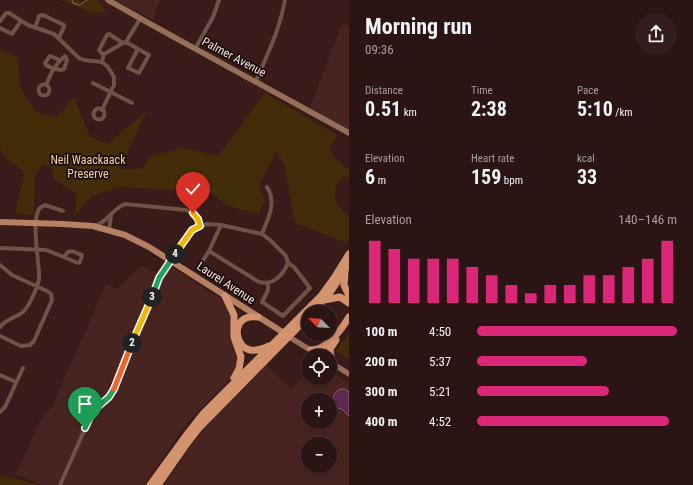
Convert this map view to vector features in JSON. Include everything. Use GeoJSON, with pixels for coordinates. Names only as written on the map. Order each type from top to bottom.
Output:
{"type":"FeatureCollection","features":[{"type":"Feature","properties":{"kind":"highway"},"geometry":{"type":"LineString","coordinates":[[158,485],[199,428],[321,296],[349,254]]}},
{"type":"Feature","properties":{"kind":"highway"},"geometry":{"type":"LineString","coordinates":[[348,265],[344,275],[344,283],[349,296]]}},
{"type":"Feature","properties":{"kind":"highway"},"geometry":{"type":"LineString","coordinates":[[319,305],[348,265]]}},
{"type":"Feature","properties":{"kind":"highway"},"geometry":{"type":"LineString","coordinates":[[150,485],[192,427],[231,383],[238,372],[241,360],[234,337],[234,315],[225,296]]}},
{"type":"Feature","properties":{"kind":"highway"},"geometry":{"type":"LineString","coordinates":[[323,300],[340,297],[349,303]]}},
{"type":"Feature","properties":{"kind":"highway"},"geometry":{"type":"LineString","coordinates":[[258,317],[248,317],[243,320],[239,325],[237,332],[240,342],[246,348],[253,350],[268,347],[301,323]]}},
{"type":"Feature","properties":{"kind":"highway"},"geometry":{"type":"LineString","coordinates":[[319,349],[340,330],[349,317]]}},
{"type":"Feature","properties":{"kind":"highway"},"geometry":{"type":"LineString","coordinates":[[331,349],[332,345],[349,323]]}},
{"type":"Feature","properties":{"kind":"highway"},"geometry":{"type":"LineString","coordinates":[[220,396],[276,342]]}},
{"type":"Feature","properties":{"kind":"main road","name":"Laurel Avenue"},"geometry":{"type":"LineString","coordinates":[[0,222],[94,226],[139,241],[171,260],[286,335]]}},
{"type":"Feature","properties":{"kind":"street","name":"Palmer Avenue"},"geometry":{"type":"LineString","coordinates":[[108,0],[349,133]]}},
{"type":"Feature","properties":{"kind":"street"},"geometry":{"type":"LineString","coordinates":[[195,48],[213,17],[219,0]]}},
{"type":"Feature","properties":{"kind":"street"},"geometry":{"type":"LineString","coordinates":[[256,82],[281,20],[285,0]]}},
{"type":"Feature","properties":{"kind":"street"},"geometry":{"type":"LineString","coordinates":[[0,21],[7,13],[35,28],[59,37],[79,58],[102,62],[108,67],[114,77],[114,85],[102,110]]}},
{"type":"Feature","properties":{"kind":"street"},"geometry":{"type":"LineString","coordinates":[[35,28],[39,16],[43,15],[64,24],[59,37]]}},
{"type":"Feature","properties":{"kind":"street"},"geometry":{"type":"LineString","coordinates":[[102,62],[104,54],[124,42],[140,19]]}},
{"type":"Feature","properties":{"kind":"street"},"geometry":{"type":"LineString","coordinates":[[0,28],[12,34],[21,21]]}},
{"type":"Feature","properties":{"kind":"street"},"geometry":{"type":"LineString","coordinates":[[104,54],[99,50],[109,34],[138,49],[148,55],[139,74],[128,68],[138,49]]}},
{"type":"Feature","properties":{"kind":"street"},"geometry":{"type":"LineString","coordinates":[[46,85],[53,68],[65,56],[67,60],[64,69],[60,70],[53,68],[45,64],[49,56],[60,60]]}},
{"type":"Feature","properties":{"kind":"street"},"geometry":{"type":"LineString","coordinates":[[93,83],[132,103]]}},
{"type":"Feature","properties":{"kind":"street"},"geometry":{"type":"LineString","coordinates":[[98,109],[102,110],[105,114],[101,120],[94,117],[95,112],[98,109]]}},
{"type":"Feature","properties":{"kind":"street"},"geometry":{"type":"LineString","coordinates":[[262,234],[272,208],[271,193],[267,187]]}},
{"type":"Feature","properties":{"kind":"street"},"geometry":{"type":"LineString","coordinates":[[94,226],[104,222],[119,206],[125,204],[186,210],[193,213],[198,219],[200,226]]}},
{"type":"Feature","properties":{"kind":"street"},"geometry":{"type":"LineString","coordinates":[[0,327],[7,320],[22,313],[26,309],[39,279],[36,249],[36,224],[40,207],[45,205],[63,210]]}},
{"type":"Feature","properties":{"kind":"street"},"geometry":{"type":"LineString","coordinates":[[109,230],[110,218],[113,212]]}},
{"type":"Feature","properties":{"kind":"street"},"geometry":{"type":"LineString","coordinates":[[60,485],[92,413],[111,394],[150,302],[156,284],[192,230],[207,224],[221,225],[262,234],[286,256],[288,263],[285,270],[278,278],[272,282],[264,284],[209,251]]}},
{"type":"Feature","properties":{"kind":"street"},"geometry":{"type":"LineString","coordinates":[[202,262],[209,251],[221,225]]}},
{"type":"Feature","properties":{"kind":"street"},"geometry":{"type":"LineString","coordinates":[[0,248],[51,251],[64,257]]}},
{"type":"Feature","properties":{"kind":"street"},"geometry":{"type":"LineString","coordinates":[[268,283],[268,290],[262,302],[283,316],[310,288],[294,267],[288,263]]}},
{"type":"Feature","properties":{"kind":"street"},"geometry":{"type":"LineString","coordinates":[[0,265],[12,275],[50,293],[52,300],[34,341],[30,346],[24,346],[0,336]]}},
{"type":"Feature","properties":{"kind":"street","name":"Laurel Avenue"},"geometry":{"type":"LineString","coordinates":[[286,335],[309,349]]}},
{"type":"Feature","properties":{"kind":"street"},"geometry":{"type":"LineString","coordinates":[[337,367],[349,374]]}},
{"type":"Feature","properties":{"kind":"street"},"geometry":{"type":"LineString","coordinates":[[0,412],[5,407],[23,368]]}},
{"type":"Feature","properties":{"kind":"street"},"geometry":{"type":"LineString","coordinates":[[0,375],[16,382]]}},
{"type":"Feature","properties":{"kind":"shaded area"},"geometry":{"type":"Polygon","coordinates":[[[114,0],[160,0],[153,20],[114,0]]]}},
{"type":"Feature","properties":{"kind":"shaded area"},"geometry":{"type":"Polygon","coordinates":[[[342,24],[349,26],[349,130],[310,108],[342,24]]]}},
{"type":"Feature","properties":{"kind":"shaded area"},"geometry":{"type":"Polygon","coordinates":[[[163,261],[223,301],[230,310],[239,357],[235,375],[194,415],[144,485],[42,485],[16,474],[39,423],[53,405],[106,284],[118,289],[141,266],[156,272],[163,261]]]}},
{"type":"Feature","properties":{"kind":"shaded area"},"geometry":{"type":"Polygon","coordinates":[[[266,365],[291,389],[301,379],[301,385],[337,385],[337,375],[349,383],[349,485],[164,485],[193,443],[212,420],[266,365]]]}},
{"type":"Feature","properties":{"kind":"shaded area"},"geometry":{"type":"Polygon","coordinates":[[[341,389],[349,392],[349,416],[342,409],[337,408],[336,393],[341,389]]]}},
{"type":"Feature","properties":{"kind":"green space"},"geometry":{"type":"Polygon","coordinates":[[[60,0],[78,0],[83,2],[84,0],[98,0],[107,12],[92,13],[60,0]]]}},
{"type":"Feature","properties":{"kind":"green space","name":"Neil Waackaack Preserve"},"geometry":{"type":"Polygon","coordinates":[[[0,49],[18,58],[20,87],[36,112],[57,117],[74,97],[90,137],[108,144],[147,111],[119,170],[143,168],[150,157],[181,147],[218,156],[265,93],[337,135],[329,150],[344,167],[349,169],[349,178],[343,176],[336,186],[335,202],[349,217],[349,239],[346,244],[295,223],[284,164],[276,152],[259,186],[265,200],[258,214],[228,206],[210,192],[119,187],[91,196],[75,216],[77,195],[54,179],[52,168],[43,164],[35,176],[34,215],[15,214],[25,172],[5,158],[0,148],[0,49]]]}},
{"type":"Feature","properties":{"kind":"green space"},"geometry":{"type":"Polygon","coordinates":[[[349,334],[349,357],[347,358],[337,352],[337,349],[349,334]]]}},
{"type":"Feature","properties":{"kind":"green space"},"geometry":{"type":"Polygon","coordinates":[[[0,475],[41,485],[0,485],[0,475]]]}},
{"type":"Feature","properties":{"kind":"waterway"},"geometry":{"type":"LineString","coordinates":[[72,0],[73,3],[80,5],[87,0]]}},
{"type":"Feature","properties":{"kind":"route"},"geometry":{"type":"LineString","coordinates":[[85,428],[93,411],[111,394],[150,302],[156,284],[164,269],[186,237],[192,230],[200,226],[198,219],[193,213]]}}]}
